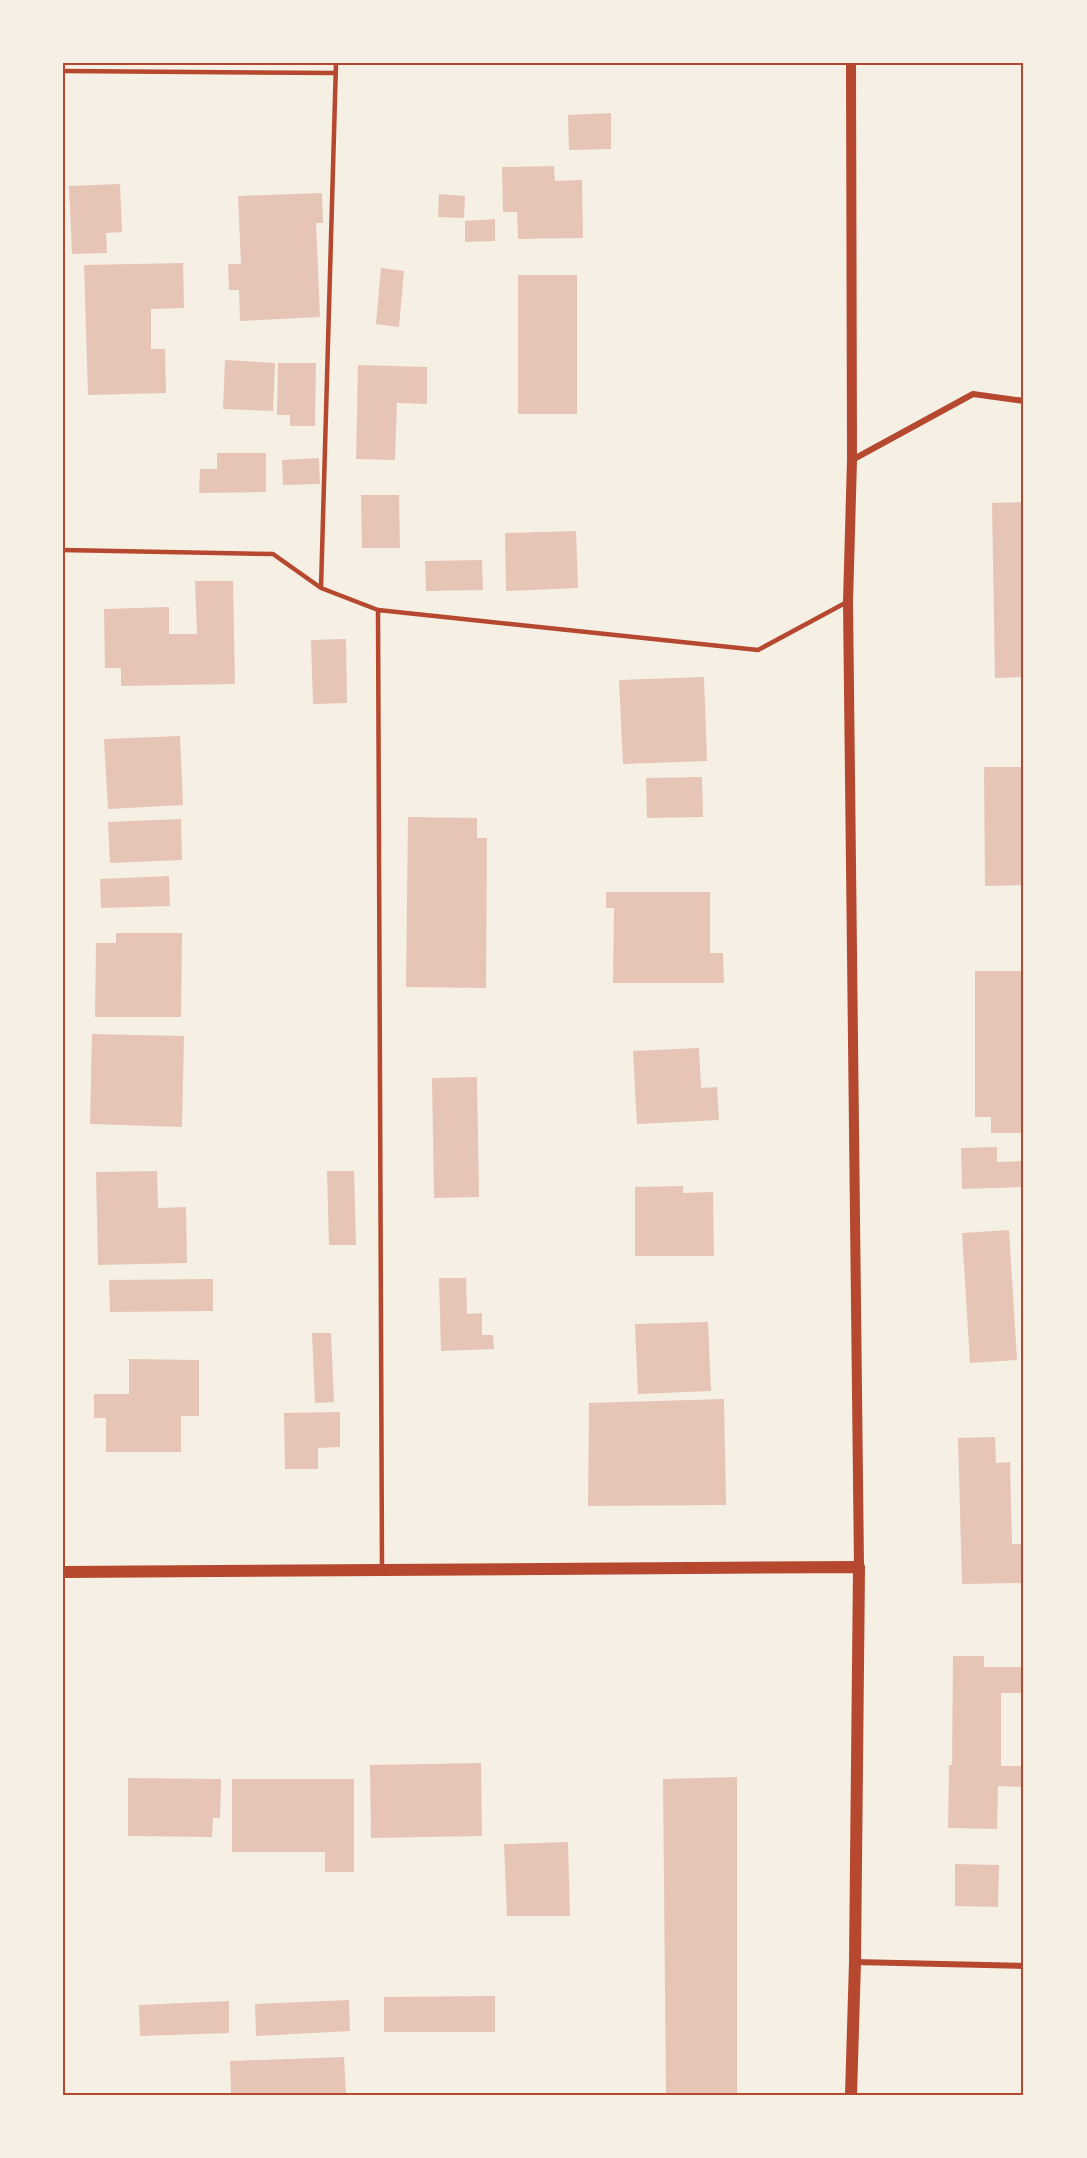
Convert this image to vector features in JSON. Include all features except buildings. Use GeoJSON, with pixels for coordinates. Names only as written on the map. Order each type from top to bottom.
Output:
{"type":"FeatureCollection","features":[{"type":"Feature","properties":{"kind":"main road"},"geometry":{"type":"LineString","coordinates":[[63,1572],[859,1566],[855,1962],[851,2095]]}},
{"type":"Feature","properties":{"kind":"street"},"geometry":{"type":"LineString","coordinates":[[851,63],[852,460],[848,602],[859,1566]]}},
{"type":"Feature","properties":{"kind":"street"},"geometry":{"type":"LineString","coordinates":[[852,460],[973,394],[1024,401]]}},
{"type":"Feature","properties":{"kind":"street"},"geometry":{"type":"LineString","coordinates":[[855,1962],[1024,1966]]}},
{"type":"Feature","properties":{"kind":"lane"},"geometry":{"type":"LineString","coordinates":[[321,588],[336,63]]}},
{"type":"Feature","properties":{"kind":"lane"},"geometry":{"type":"LineString","coordinates":[[63,71],[336,73]]}},
{"type":"Feature","properties":{"kind":"lane"},"geometry":{"type":"LineString","coordinates":[[63,550],[273,554],[321,588],[378,610],[758,650],[848,602]]}},
{"type":"Feature","properties":{"kind":"lane"},"geometry":{"type":"LineString","coordinates":[[378,610],[382,1571]]}}]}
